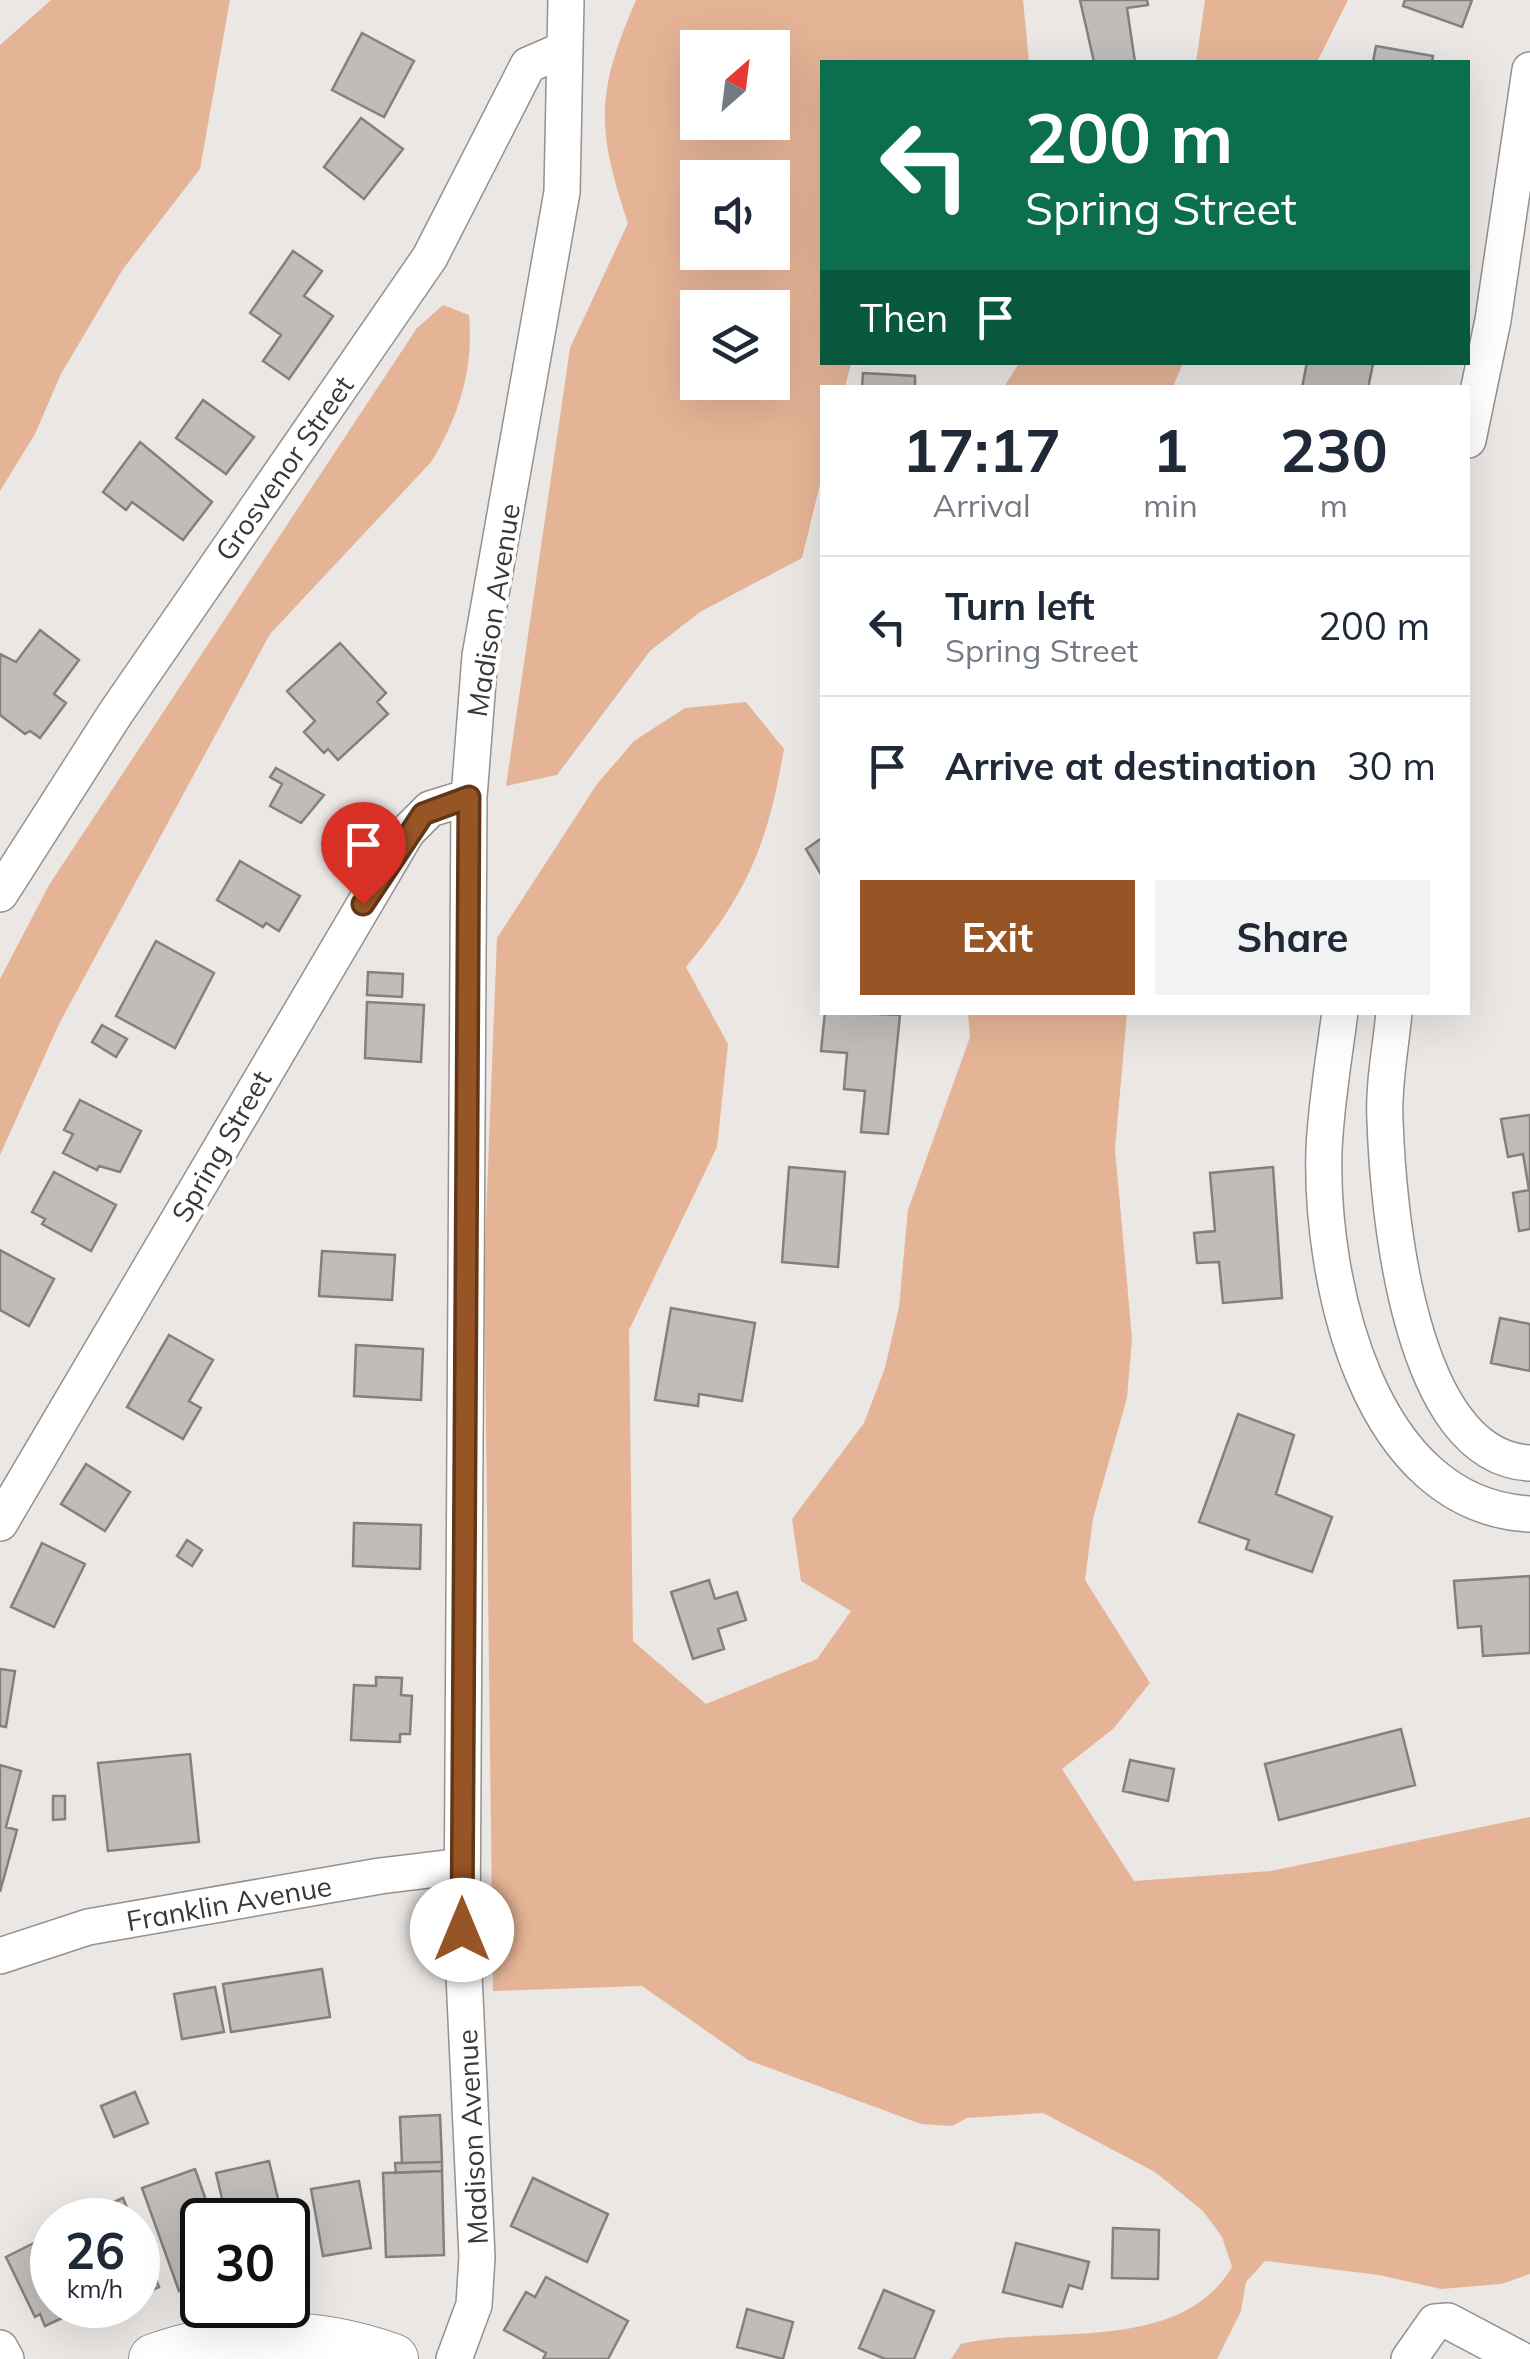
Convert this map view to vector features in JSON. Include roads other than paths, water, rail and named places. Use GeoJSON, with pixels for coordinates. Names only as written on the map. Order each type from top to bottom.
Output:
{"type":"FeatureCollection","features":[{"type":"Feature","properties":{"kind":"main road"},"geometry":{"type":"LineString","coordinates":[[154,2359],[209,2343],[261,2336],[329,2340],[393,2359]]}},
{"type":"Feature","properties":{"kind":"street","name":"Madison Avenue"},"geometry":{"type":"LineString","coordinates":[[454,2359],[474,2305],[477,2258],[462,1866],[469,797],[480,656],[562,192],[566,0]]}},
{"type":"Feature","properties":{"kind":"street","name":"Grosvenor Street"},"geometry":{"type":"LineString","coordinates":[[0,894],[115,714],[430,257],[528,65],[565,49]]}},
{"type":"Feature","properties":{"kind":"street"},"geometry":{"type":"LineString","coordinates":[[1470,430],[1493,320],[1530,70]]}},
{"type":"Feature","properties":{"kind":"street","name":"Spring Street"},"geometry":{"type":"LineString","coordinates":[[0,1523],[408,832],[430,810],[469,797]]}},
{"type":"Feature","properties":{"kind":"street"},"geometry":{"type":"LineString","coordinates":[[1340,1015],[1324,1151],[1330,1237],[1351,1346],[1379,1409],[1419,1466],[1472,1504],[1530,1514]]}},
{"type":"Feature","properties":{"kind":"street"},"geometry":{"type":"LineString","coordinates":[[1394,1015],[1384,1116],[1398,1270],[1427,1370],[1464,1429],[1509,1462],[1530,1464]]}},
{"type":"Feature","properties":{"kind":"street","name":"Franklin Avenue"},"geometry":{"type":"LineString","coordinates":[[0,1956],[88,1927],[380,1876],[462,1866]]}},
{"type":"Feature","properties":{"kind":"street"},"geometry":{"type":"LineString","coordinates":[[1409,2359],[1434,2322],[1448,2322],[1520,2359]]}},
{"type":"Feature","properties":{"kind":"street"},"geometry":{"type":"LineString","coordinates":[[0,2348],[6,2359]]}}]}
